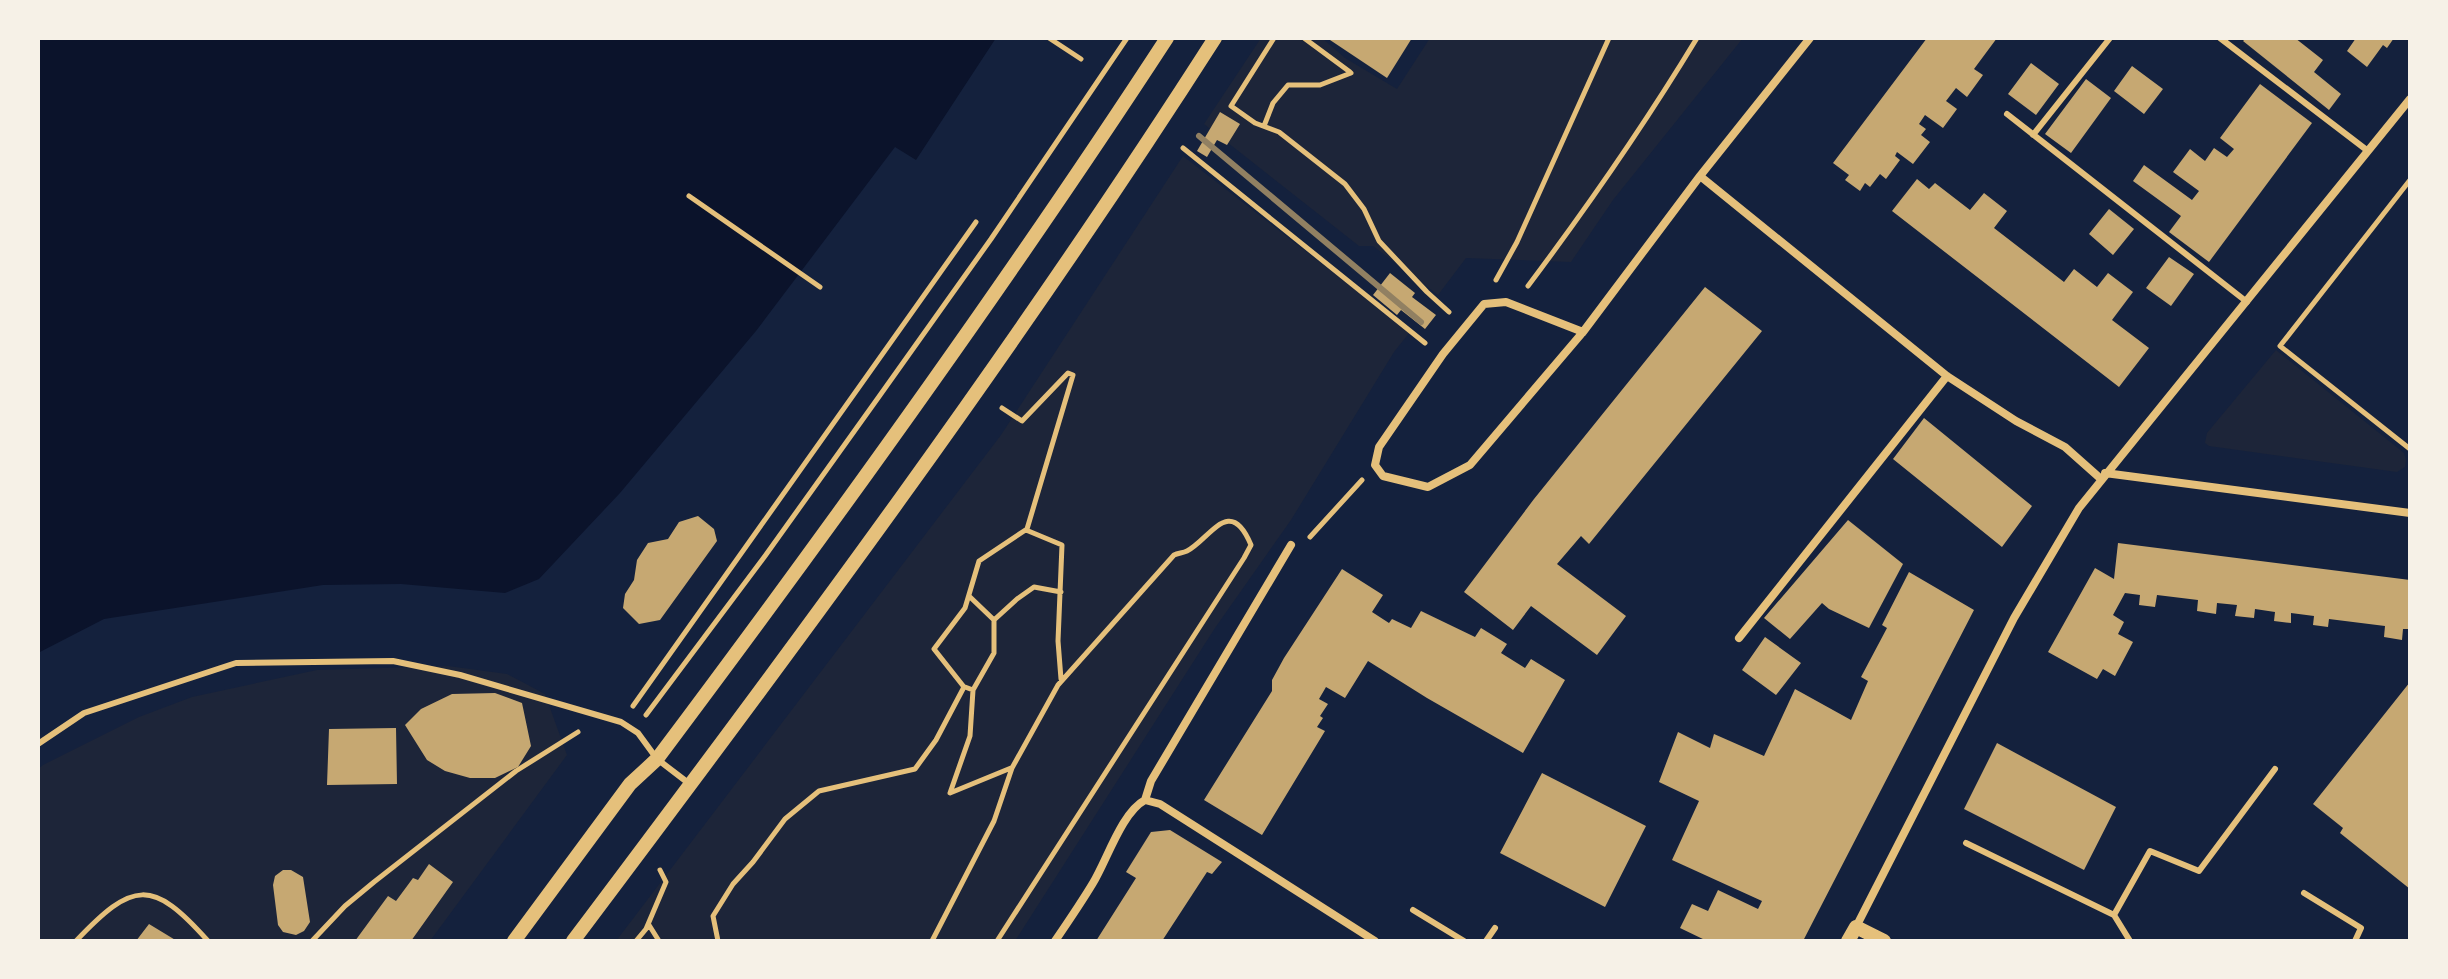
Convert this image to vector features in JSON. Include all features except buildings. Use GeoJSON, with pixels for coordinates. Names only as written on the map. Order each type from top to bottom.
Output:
{"type":"FeatureCollection","features":[{"type":"Feature","properties":{"kind":"street"},"geometry":{"type":"LineString","coordinates":[[514,941],[630,784],[657,759],[1018,264],[1167,38]]}},
{"type":"Feature","properties":{"kind":"street"},"geometry":{"type":"LineString","coordinates":[[573,941],[691,785],[1048,292],[1215,38]]}},
{"type":"Feature","properties":{"kind":"street"},"geometry":{"type":"LineString","coordinates":[[1583,332],[1506,302],[1484,304],[1443,354],[1379,447],[1375,465],[1383,476],[1428,487],[1470,465],[1583,332],[1700,176],[1810,38]]}},
{"type":"Feature","properties":{"kind":"street"},"geometry":{"type":"LineString","coordinates":[[1848,941],[2014,618],[2079,508],[2410,99]]}},
{"type":"Feature","properties":{"kind":"street"},"geometry":{"type":"LineString","coordinates":[[1700,176],[1947,376],[2016,421],[2065,447],[2103,476],[2410,513]]}},
{"type":"Feature","properties":{"kind":"street"},"geometry":{"type":"LineString","coordinates":[[1739,638],[1947,376]]}},
{"type":"Feature","properties":{"kind":"street"},"geometry":{"type":"LineString","coordinates":[[1145,800],[1151,781],[1291,545]]}},
{"type":"Feature","properties":{"kind":"street"},"geometry":{"type":"LineString","coordinates":[[1055,941],[1094,882],[1137,804],[1145,800],[1160,804],[1375,941]]}},
{"type":"Feature","properties":{"kind":"street"},"geometry":{"type":"LineString","coordinates":[[1856,927],[1884,941]]}},
{"type":"Feature","properties":{"kind":"lane"},"geometry":{"type":"LineString","coordinates":[[2033,135],[2110,38]]}},
{"type":"Feature","properties":{"kind":"lane"},"geometry":{"type":"LineString","coordinates":[[2220,38],[2368,151]]}},
{"type":"Feature","properties":{"kind":"lane"},"geometry":{"type":"LineString","coordinates":[[2007,114],[2247,302]]}},
{"type":"Feature","properties":{"kind":"lane"},"geometry":{"type":"LineString","coordinates":[[38,744],[84,713],[236,663],[393,661],[460,675],[621,722],[638,733],[657,759],[691,785]]}},
{"type":"Feature","properties":{"kind":"lane"},"geometry":{"type":"LineString","coordinates":[[2114,915],[2150,851],[2199,871],[2275,769]]}},
{"type":"Feature","properties":{"kind":"lane"},"geometry":{"type":"LineString","coordinates":[[1966,843],[2114,915],[2130,941]]}},
{"type":"Feature","properties":{"kind":"lane"},"geometry":{"type":"LineString","coordinates":[[2304,893],[2361,928],[2355,941]]}},
{"type":"Feature","properties":{"kind":"lane"},"geometry":{"type":"LineString","coordinates":[[1413,910],[1464,941]]}},
{"type":"Feature","properties":{"kind":"lane"},"geometry":{"type":"LineString","coordinates":[[1486,941],[1495,928]]}},
{"type":"Feature","properties":{"kind":"path"},"geometry":{"type":"LineString","coordinates":[[1049,38],[1081,59]]}},
{"type":"Feature","properties":{"kind":"path"},"geometry":{"type":"LineString","coordinates":[[646,712],[870,411],[1127,38]]}},
{"type":"Feature","properties":{"kind":"path"},"geometry":{"type":"LineString","coordinates":[[1274,38],[1231,106],[1264,127],[1279,132],[1345,184],[1364,209],[1379,241],[1450,312]]}},
{"type":"Feature","properties":{"kind":"path"},"geometry":{"type":"LineString","coordinates":[[1264,127],[1273,103],[1288,85],[1320,85],[1351,73],[1304,38]]}},
{"type":"Feature","properties":{"kind":"path"},"geometry":{"type":"LineString","coordinates":[[1484,304],[1517,242],[1609,38]]}},
{"type":"Feature","properties":{"kind":"path"},"geometry":{"type":"LineString","coordinates":[[1513,306],[1588,206],[1659,101],[1697,38]]}},
{"type":"Feature","properties":{"kind":"path"},"geometry":{"type":"LineString","coordinates":[[1183,148],[1420,338]]}},
{"type":"Feature","properties":{"kind":"path"},"geometry":{"type":"LineString","coordinates":[[2410,180],[2280,346],[2410,449]]}},
{"type":"Feature","properties":{"kind":"path"},"geometry":{"type":"LineString","coordinates":[[689,196],[820,287]]}},
{"type":"Feature","properties":{"kind":"path"},"geometry":{"type":"LineString","coordinates":[[312,941],[364,890],[516,771],[594,723],[621,722],[976,222]]}},
{"type":"Feature","properties":{"kind":"path"},"geometry":{"type":"LineString","coordinates":[[973,690],[964,687],[934,649],[965,608],[979,561],[1026,530],[1073,375],[1068,373],[1022,421],[1002,408]]}},
{"type":"Feature","properties":{"kind":"path"},"geometry":{"type":"LineString","coordinates":[[1291,545],[1306,542],[1375,465]]}},
{"type":"Feature","properties":{"kind":"path"},"geometry":{"type":"LineString","coordinates":[[932,941],[994,821],[1012,768],[1061,680],[1174,555],[1188,551],[1214,525],[1223,521],[1236,524],[1251,545],[1244,558],[997,941]]}},
{"type":"Feature","properties":{"kind":"path"},"geometry":{"type":"LineString","coordinates":[[1026,530],[1062,545],[1058,641],[1061,680]]}},
{"type":"Feature","properties":{"kind":"path"},"geometry":{"type":"LineString","coordinates":[[994,620],[1034,587],[1061,592]]}},
{"type":"Feature","properties":{"kind":"path"},"geometry":{"type":"LineString","coordinates":[[969,596],[994,620],[994,653],[973,690],[970,736],[950,793],[1012,768]]}},
{"type":"Feature","properties":{"kind":"path"},"geometry":{"type":"LineString","coordinates":[[718,941],[713,916],[733,884],[785,819],[819,791],[915,769],[936,740],[964,687]]}},
{"type":"Feature","properties":{"kind":"path"},"geometry":{"type":"LineString","coordinates":[[636,941],[648,924],[666,882],[660,870]]}},
{"type":"Feature","properties":{"kind":"path"},"geometry":{"type":"LineString","coordinates":[[76,941],[119,901],[133,894],[149,893],[171,904],[208,941]]}},
{"type":"Feature","properties":{"kind":"path"},"geometry":{"type":"LineString","coordinates":[[648,924],[659,941]]}},
{"type":"Feature","properties":{"kind":"shaded area"},"geometry":{"type":"Polygon","coordinates":[[[38,38],[996,38],[916,160],[895,147],[756,331],[620,493],[539,579],[505,593],[401,584],[323,585],[104,619],[38,653],[38,38]]]}},
{"type":"Feature","properties":{"kind":"shaded area"},"geometry":{"type":"Polygon","coordinates":[[[1261,38],[1322,38],[1345,58],[1397,89],[1430,38],[1743,38],[1613,200],[1571,262],[1466,258],[1438,295],[1373,246],[1359,246],[1204,124],[1261,38]]]}},
{"type":"Feature","properties":{"kind":"shaded area"},"geometry":{"type":"Polygon","coordinates":[[[1183,156],[1410,332],[1394,352],[1291,520],[1215,628],[1015,941],[616,941],[1001,435],[1183,156]]]}},
{"type":"Feature","properties":{"kind":"shaded area"},"geometry":{"type":"Polygon","coordinates":[[[2276,350],[2404,453],[2405,467],[2397,472],[2205,443],[2207,433],[2276,350]]]}},
{"type":"Feature","properties":{"kind":"shaded area"},"geometry":{"type":"Polygon","coordinates":[[[448,666],[507,674],[545,694],[567,755],[430,941],[38,941],[38,769],[43,765],[139,717],[192,697],[317,670],[448,666]]]}},
{"type":"Feature","properties":{"kind":"railway"},"geometry":{"type":"LineString","coordinates":[[1199,136],[1421,322]]}}]}
